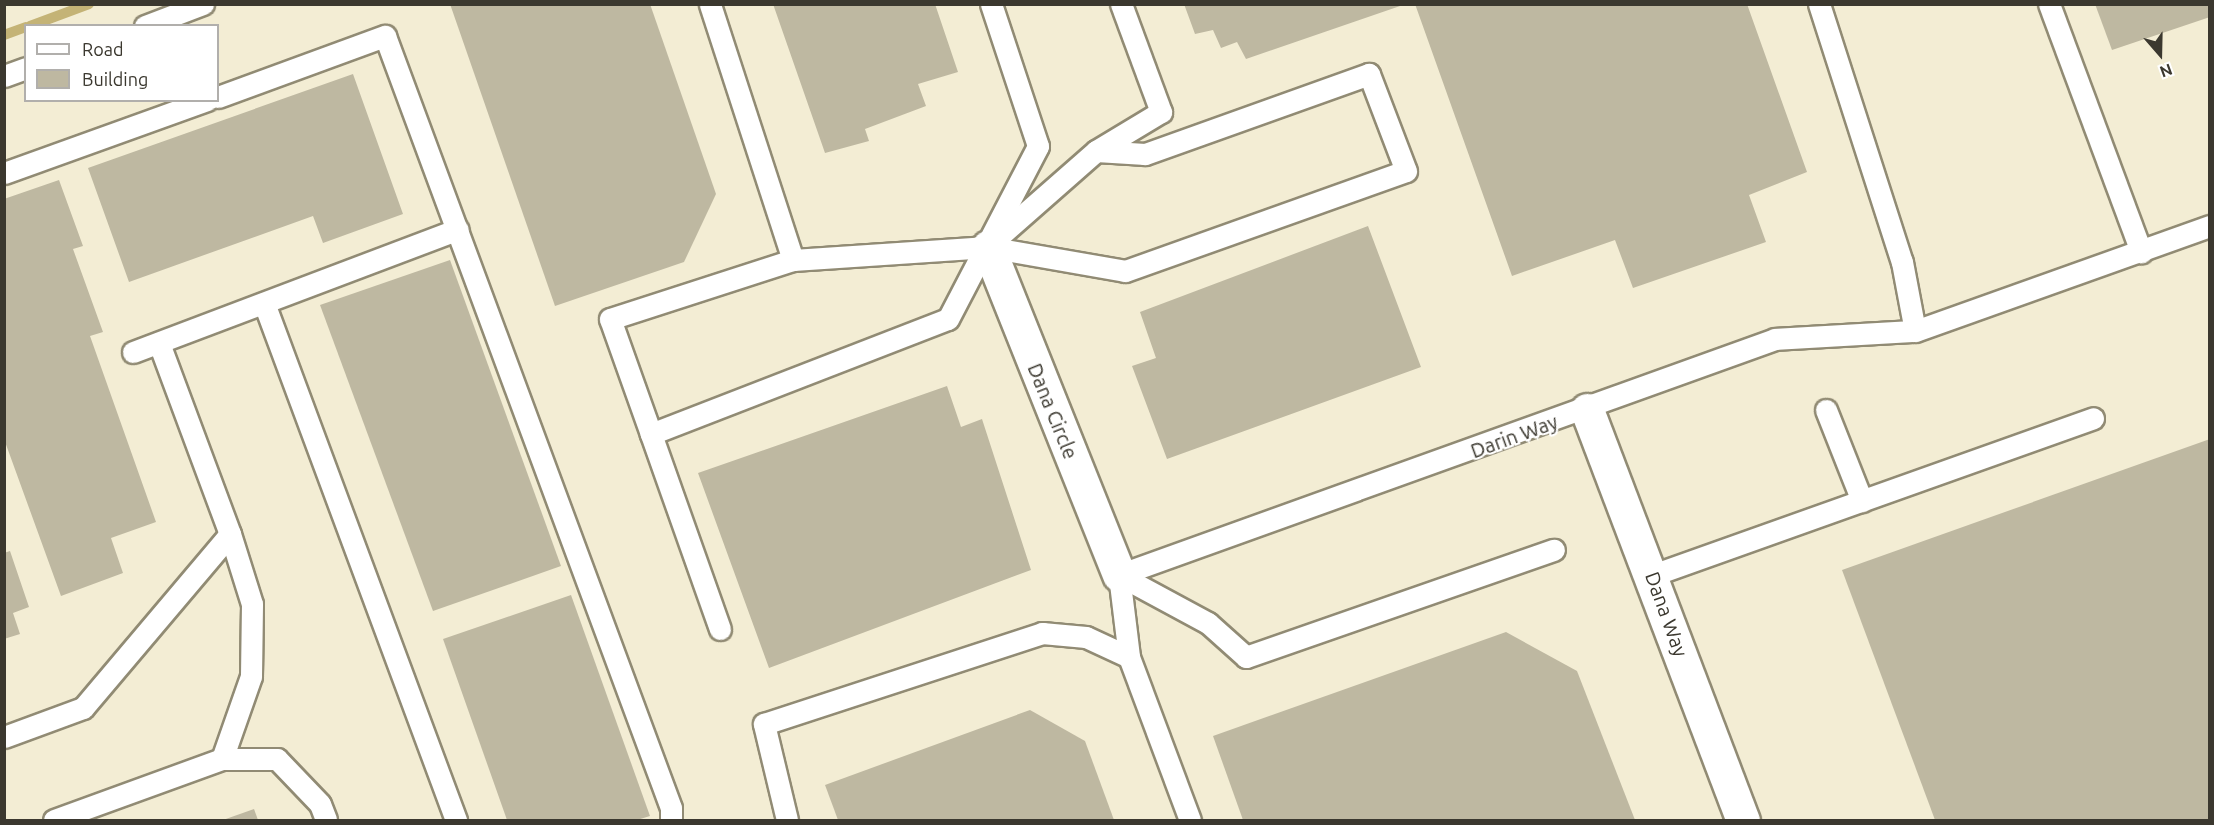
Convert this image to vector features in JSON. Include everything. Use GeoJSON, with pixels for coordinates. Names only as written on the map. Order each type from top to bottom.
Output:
{"type":"FeatureCollection","features":[{"type":"Feature","properties":{"kind":"street","name":"Dana Circle"},"geometry":{"type":"LineString","coordinates":[[988,247],[1119,576]]}},
{"type":"Feature","properties":{"kind":"street","name":"Dana Way"},"geometry":{"type":"LineString","coordinates":[[1587,410],[1653,575],[1743,820]]}},
{"type":"Feature","properties":{"kind":"lane"},"geometry":{"type":"LineString","coordinates":[[150,24],[203,4]]}},
{"type":"Feature","properties":{"kind":"lane"},"geometry":{"type":"LineString","coordinates":[[710,4],[793,260]]}},
{"type":"Feature","properties":{"kind":"lane"},"geometry":{"type":"LineString","coordinates":[[651,434],[948,319],[988,247],[1038,146],[991,4]]}},
{"type":"Feature","properties":{"kind":"lane"},"geometry":{"type":"LineString","coordinates":[[988,247],[1096,151],[1161,112],[1121,4]]}},
{"type":"Feature","properties":{"kind":"lane"},"geometry":{"type":"LineString","coordinates":[[1819,4],[1902,262],[1915,331]]}},
{"type":"Feature","properties":{"kind":"lane"},"geometry":{"type":"LineString","coordinates":[[2049,4],[2141,252]]}},
{"type":"Feature","properties":{"kind":"lane"},"geometry":{"type":"LineString","coordinates":[[219,97],[385,36],[671,807],[671,820]]}},
{"type":"Feature","properties":{"kind":"lane"},"geometry":{"type":"LineString","coordinates":[[4,76],[24,69]]}},
{"type":"Feature","properties":{"kind":"lane"},"geometry":{"type":"LineString","coordinates":[[720,629],[610,319],[793,260],[988,247],[1125,271],[1406,171],[1369,74],[1145,154],[1096,151]]}},
{"type":"Feature","properties":{"kind":"lane"},"geometry":{"type":"LineString","coordinates":[[4,173],[201,102]]}},
{"type":"Feature","properties":{"kind":"lane","name":"Darin Way"},"geometry":{"type":"LineString","coordinates":[[1119,576],[1587,410],[1775,339],[1915,331],[2210,226]]}},
{"type":"Feature","properties":{"kind":"lane"},"geometry":{"type":"LineString","coordinates":[[133,352],[458,229]]}},
{"type":"Feature","properties":{"kind":"lane"},"geometry":{"type":"LineString","coordinates":[[264,303],[456,820]]}},
{"type":"Feature","properties":{"kind":"lane"},"geometry":{"type":"LineString","coordinates":[[159,343],[230,534],[252,604],[252,676],[222,759]]}},
{"type":"Feature","properties":{"kind":"lane"},"geometry":{"type":"LineString","coordinates":[[1826,410],[1862,501]]}},
{"type":"Feature","properties":{"kind":"lane"},"geometry":{"type":"LineString","coordinates":[[1653,575],[2093,418]]}},
{"type":"Feature","properties":{"kind":"lane"},"geometry":{"type":"LineString","coordinates":[[4,737],[83,708],[230,534]]}},
{"type":"Feature","properties":{"kind":"lane"},"geometry":{"type":"LineString","coordinates":[[1119,576],[1208,623],[1246,657],[1554,550]]}},
{"type":"Feature","properties":{"kind":"lane"},"geometry":{"type":"LineString","coordinates":[[1119,576],[1129,657],[1190,820]]}},
{"type":"Feature","properties":{"kind":"lane"},"geometry":{"type":"LineString","coordinates":[[787,820],[764,724],[1042,633],[1086,637],[1129,657]]}},
{"type":"Feature","properties":{"kind":"lane"},"geometry":{"type":"LineString","coordinates":[[54,820],[222,759],[277,759],[320,804],[326,820]]}},
{"type":"Feature","properties":{"kind":"building"},"geometry":{"type":"Polygon","coordinates":[[[450,4],[650,4],[716,194],[684,262],[555,306],[450,4]]]}},
{"type":"Feature","properties":{"kind":"building"},"geometry":{"type":"Polygon","coordinates":[[[773,4],[935,4],[958,72],[918,84],[926,106],[865,129],[869,141],[825,153],[773,4]]]}},
{"type":"Feature","properties":{"kind":"building"},"geometry":{"type":"Polygon","coordinates":[[[1184,4],[1403,5],[1246,59],[1237,42],[1221,48],[1213,30],[1195,34],[1184,4]]]}},
{"type":"Feature","properties":{"kind":"building"},"geometry":{"type":"Polygon","coordinates":[[[1415,4],[1747,4],[1807,172],[1749,195],[1766,242],[1633,288],[1615,240],[1512,276],[1415,4]]]}},
{"type":"Feature","properties":{"kind":"building"},"geometry":{"type":"Polygon","coordinates":[[[2095,4],[2210,4],[2210,17],[2112,50],[2095,4]]]}},
{"type":"Feature","properties":{"kind":"building"},"geometry":{"type":"Polygon","coordinates":[[[353,74],[403,214],[323,243],[313,216],[129,282],[88,168],[353,74]]]}},
{"type":"Feature","properties":{"kind":"building"},"geometry":{"type":"Polygon","coordinates":[[[59,180],[83,246],[73,249],[103,332],[90,336],[156,522],[111,538],[123,573],[61,596],[4,439],[4,199],[59,180]]]}},
{"type":"Feature","properties":{"kind":"building"},"geometry":{"type":"Polygon","coordinates":[[[1368,226],[1421,367],[1167,459],[1132,366],[1156,358],[1140,312],[1368,226]]]}},
{"type":"Feature","properties":{"kind":"building"},"geometry":{"type":"Polygon","coordinates":[[[450,260],[561,566],[433,611],[320,305],[450,260]]]}},
{"type":"Feature","properties":{"kind":"building"},"geometry":{"type":"Polygon","coordinates":[[[947,386],[961,427],[982,419],[1031,570],[769,668],[698,473],[947,386]]]}},
{"type":"Feature","properties":{"kind":"building"},"geometry":{"type":"Polygon","coordinates":[[[2210,439],[2210,820],[1935,820],[1842,570],[2210,439]]]}},
{"type":"Feature","properties":{"kind":"building"},"geometry":{"type":"Polygon","coordinates":[[[10,551],[29,607],[13,613],[20,634],[4,639],[4,553],[10,551]]]}},
{"type":"Feature","properties":{"kind":"building"},"geometry":{"type":"Polygon","coordinates":[[[571,595],[650,816],[637,820],[507,820],[443,639],[571,595]]]}},
{"type":"Feature","properties":{"kind":"building"},"geometry":{"type":"Polygon","coordinates":[[[1506,632],[1577,671],[1635,820],[1243,820],[1213,736],[1506,632]]]}},
{"type":"Feature","properties":{"kind":"building"},"geometry":{"type":"Polygon","coordinates":[[[1030,710],[1085,741],[1114,820],[838,820],[825,785],[1030,710]]]}},
{"type":"Feature","properties":{"kind":"building"},"geometry":{"type":"Polygon","coordinates":[[[254,809],[258,820],[223,820],[254,809]]]}},
{"type":"Feature","properties":{"kind":"waterway"},"geometry":{"type":"LineString","coordinates":[[35,24],[89,4]]}},
{"type":"Feature","properties":{"kind":"waterway"},"geometry":{"type":"LineString","coordinates":[[4,35],[24,28]]}}]}
